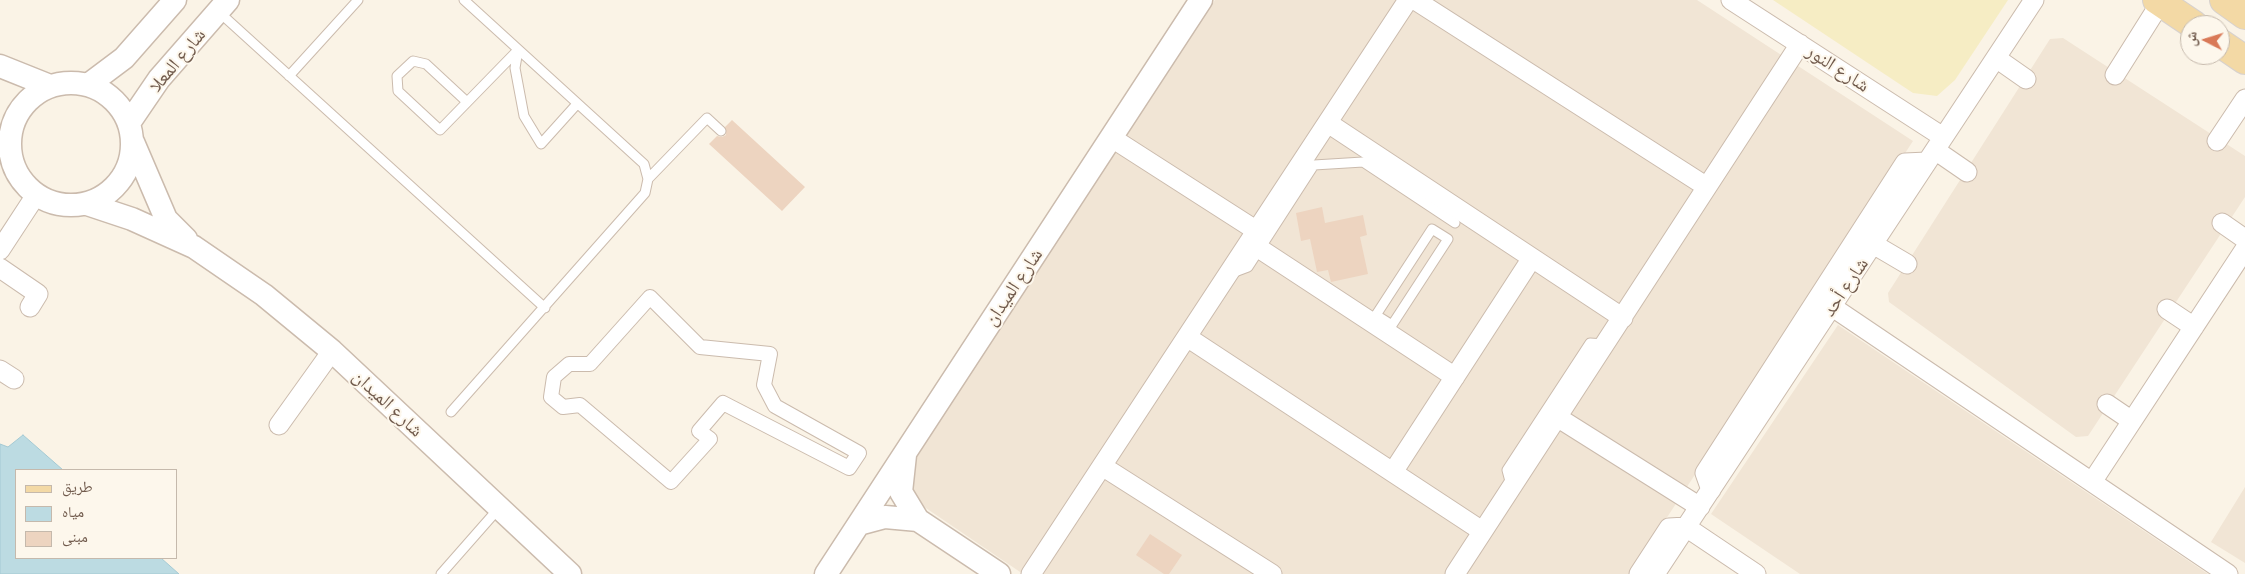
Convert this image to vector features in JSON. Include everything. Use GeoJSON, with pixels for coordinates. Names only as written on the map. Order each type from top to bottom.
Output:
{"type":"FeatureCollection","features":[{"type":"Feature","properties":{"kind":"main road"},"geometry":{"type":"LineString","coordinates":[[2159,1],[2180,15]]}},
{"type":"Feature","properties":{"kind":"main road"},"geometry":{"type":"LineString","coordinates":[[2230,50],[2245,60]]}},
{"type":"Feature","properties":{"kind":"street"},"geometry":{"type":"LineString","coordinates":[[88,85],[124,58],[175,0]]}},
{"type":"Feature","properties":{"kind":"street"},"geometry":{"type":"LineString","coordinates":[[1032,574],[1408,0]]}},
{"type":"Feature","properties":{"kind":"street"},"geometry":{"type":"LineString","coordinates":[[1415,0],[1707,187]]}},
{"type":"Feature","properties":{"kind":"street","name":"شارع النور"},"geometry":{"type":"LineString","coordinates":[[1732,0],[1800,44],[1935,150],[1967,172]]}},
{"type":"Feature","properties":{"kind":"street","name":"شارع أحد"},"geometry":{"type":"LineString","coordinates":[[1655,574],[2034,0]]}},
{"type":"Feature","properties":{"kind":"street"},"geometry":{"type":"LineString","coordinates":[[2114,75],[2159,1]]}},
{"type":"Feature","properties":{"kind":"street","name":"شارع الميدان"},"geometry":{"type":"LineString","coordinates":[[826,574],[906,448],[1112,138],[1195,2]]}},
{"type":"Feature","properties":{"kind":"street","name":"شارع المعلا"},"geometry":{"type":"LineString","coordinates":[[131,133],[159,79],[223,6]]}},
{"type":"Feature","properties":{"kind":"street"},"geometry":{"type":"LineString","coordinates":[[1455,574],[1800,44]]}},
{"type":"Feature","properties":{"kind":"street"},"geometry":{"type":"LineString","coordinates":[[1996,58],[2026,79]]}},
{"type":"Feature","properties":{"kind":"street"},"geometry":{"type":"LineString","coordinates":[[0,66],[50,86]]}},
{"type":"Feature","properties":{"kind":"street"},"geometry":{"type":"LineString","coordinates":[[69,82],[88,85],[106,93],[120,106],[131,133],[130,163],[121,181],[106,196],[87,204],[70,206],[52,203],[36,195],[23,182],[14,166],[6,125],[28,102],[50,86],[69,82]]}},
{"type":"Feature","properties":{"kind":"street"},"geometry":{"type":"LineString","coordinates":[[2217,140],[2245,99]]}},
{"type":"Feature","properties":{"kind":"street"},"geometry":{"type":"LineString","coordinates":[[1328,123],[1461,219],[1532,258],[1623,318]]}},
{"type":"Feature","properties":{"kind":"street","name":"شارع الميدان"},"geometry":{"type":"LineString","coordinates":[[131,133],[166,219],[194,247]]}},
{"type":"Feature","properties":{"kind":"street"},"geometry":{"type":"LineString","coordinates":[[1112,138],[1257,231],[1260,250],[1455,377]]}},
{"type":"Feature","properties":{"kind":"street"},"geometry":{"type":"LineString","coordinates":[[1711,490],[1705,472],[1905,163],[1935,150]]}},
{"type":"Feature","properties":{"kind":"street"},"geometry":{"type":"LineString","coordinates":[[0,250],[36,195]]}},
{"type":"Feature","properties":{"kind":"street","name":"شارع الميدان"},"geometry":{"type":"LineString","coordinates":[[87,204],[132,219],[194,247],[264,295],[332,351],[499,508],[562,571]]}},
{"type":"Feature","properties":{"kind":"street"},"geometry":{"type":"LineString","coordinates":[[2222,223],[2245,239]]}},
{"type":"Feature","properties":{"kind":"street"},"geometry":{"type":"LineString","coordinates":[[1873,244],[1907,264]]}},
{"type":"Feature","properties":{"kind":"street"},"geometry":{"type":"LineString","coordinates":[[2092,482],[2245,249]]}},
{"type":"Feature","properties":{"kind":"street"},"geometry":{"type":"LineString","coordinates":[[1393,472],[1532,258]]}},
{"type":"Feature","properties":{"kind":"street"},"geometry":{"type":"LineString","coordinates":[[0,268],[38,294],[30,307]]}},
{"type":"Feature","properties":{"kind":"street"},"geometry":{"type":"LineString","coordinates":[[650,297],[700,347],[770,354],[764,385],[775,406],[859,453],[849,468],[723,403],[699,431],[710,439],[671,482],[580,405],[563,407],[551,397],[554,377],[569,364],[590,364],[650,297]]}},
{"type":"Feature","properties":{"kind":"street"},"geometry":{"type":"LineString","coordinates":[[1831,306],[2228,574]]}},
{"type":"Feature","properties":{"kind":"street"},"geometry":{"type":"LineString","coordinates":[[2167,309],[2194,327]]}},
{"type":"Feature","properties":{"kind":"street"},"geometry":{"type":"LineString","coordinates":[[1187,337],[1482,531]]}},
{"type":"Feature","properties":{"kind":"street"},"geometry":{"type":"LineString","coordinates":[[279,425],[332,351]]}},
{"type":"Feature","properties":{"kind":"street"},"geometry":{"type":"LineString","coordinates":[[2107,404],[2132,422]]}},
{"type":"Feature","properties":{"kind":"street"},"geometry":{"type":"LineString","coordinates":[[1558,417],[1700,507]]}},
{"type":"Feature","properties":{"kind":"street"},"geometry":{"type":"LineString","coordinates":[[906,448],[901,492],[918,520],[999,574]]}},
{"type":"Feature","properties":{"kind":"street"},"geometry":{"type":"LineString","coordinates":[[1102,466],[1272,574]]}},
{"type":"Feature","properties":{"kind":"street"},"geometry":{"type":"LineString","coordinates":[[859,524],[885,518],[918,520]]}},
{"type":"Feature","properties":{"kind":"street"},"geometry":{"type":"LineString","coordinates":[[1639,574],[1669,528],[1686,527],[1756,574]]}},
{"type":"Feature","properties":{"kind":"lane"},"geometry":{"type":"LineString","coordinates":[[289,76],[358,0]]}},
{"type":"Feature","properties":{"kind":"lane"},"geometry":{"type":"LineString","coordinates":[[452,412],[645,193],[648,178],[644,164],[464,0]]}},
{"type":"Feature","properties":{"kind":"lane"},"geometry":{"type":"LineString","coordinates":[[223,6],[289,76],[545,308]]}},
{"type":"Feature","properties":{"kind":"lane"},"geometry":{"type":"LineString","coordinates":[[467,102],[426,64],[414,61],[398,76],[398,91],[440,130],[518,50]]}},
{"type":"Feature","properties":{"kind":"lane"},"geometry":{"type":"LineString","coordinates":[[518,50],[515,68],[524,116],[541,144],[577,104]]}},
{"type":"Feature","properties":{"kind":"lane"},"geometry":{"type":"LineString","coordinates":[[648,178],[708,118],[721,132]]}},
{"type":"Feature","properties":{"kind":"lane"},"geometry":{"type":"LineString","coordinates":[[1228,275],[1248,267],[1314,165],[1363,162],[1461,219],[1441,234]]}},
{"type":"Feature","properties":{"kind":"lane"},"geometry":{"type":"LineString","coordinates":[[1432,228],[1441,234],[1448,239],[1392,326],[1376,315],[1432,228]]}},
{"type":"Feature","properties":{"kind":"lane"},"geometry":{"type":"LineString","coordinates":[[1512,488],[1507,470],[1590,343],[1605,344]]}},
{"type":"Feature","properties":{"kind":"lane"},"geometry":{"type":"LineString","coordinates":[[441,574],[499,508]]}},
{"type":"Feature","properties":{"kind":"shaded area"},"geometry":{"type":"Polygon","coordinates":[[[1215,0],[1697,0],[1913,141],[1630,574],[1023,574],[895,487],[1215,0]]]}},
{"type":"Feature","properties":{"kind":"shaded area"},"geometry":{"type":"Polygon","coordinates":[[[2063,38],[2245,156],[2245,197],[2088,436],[2076,437],[1889,302],[1888,293],[2050,39],[2063,38]]]}},
{"type":"Feature","properties":{"kind":"shaded area"},"geometry":{"type":"Polygon","coordinates":[[[1838,325],[2208,574],[1800,574],[1711,514],[1838,325]]]}},
{"type":"Feature","properties":{"kind":"shaded area"},"geometry":{"type":"Polygon","coordinates":[[[2245,487],[2245,563],[2211,542],[2245,487]]]}},
{"type":"Feature","properties":{"kind":"sand"},"geometry":{"type":"Polygon","coordinates":[[[1773,0],[2008,0],[1955,80],[1937,96],[1913,93],[1773,0]]]}},
{"type":"Feature","properties":{"kind":"water"},"geometry":{"type":"Polygon","coordinates":[[[23,435],[62,469],[15,469],[15,559],[162,559],[179,574],[0,574],[0,444],[8,447],[23,435]]]}},
{"type":"Feature","properties":{"kind":"building"},"geometry":{"type":"Polygon","coordinates":[[[732,120],[805,187],[782,211],[709,144],[717,136],[722,137],[726,135],[725,127],[732,120]]]}},
{"type":"Feature","properties":{"kind":"building"},"geometry":{"type":"Polygon","coordinates":[[[1322,207],[1325,223],[1363,215],[1367,235],[1360,237],[1368,274],[1331,282],[1328,270],[1317,272],[1310,239],[1301,241],[1296,213],[1322,207]]]}},
{"type":"Feature","properties":{"kind":"building"},"geometry":{"type":"Polygon","coordinates":[[[1150,534],[1182,555],[1169,574],[1164,574],[1136,555],[1150,534]]]}}]}
